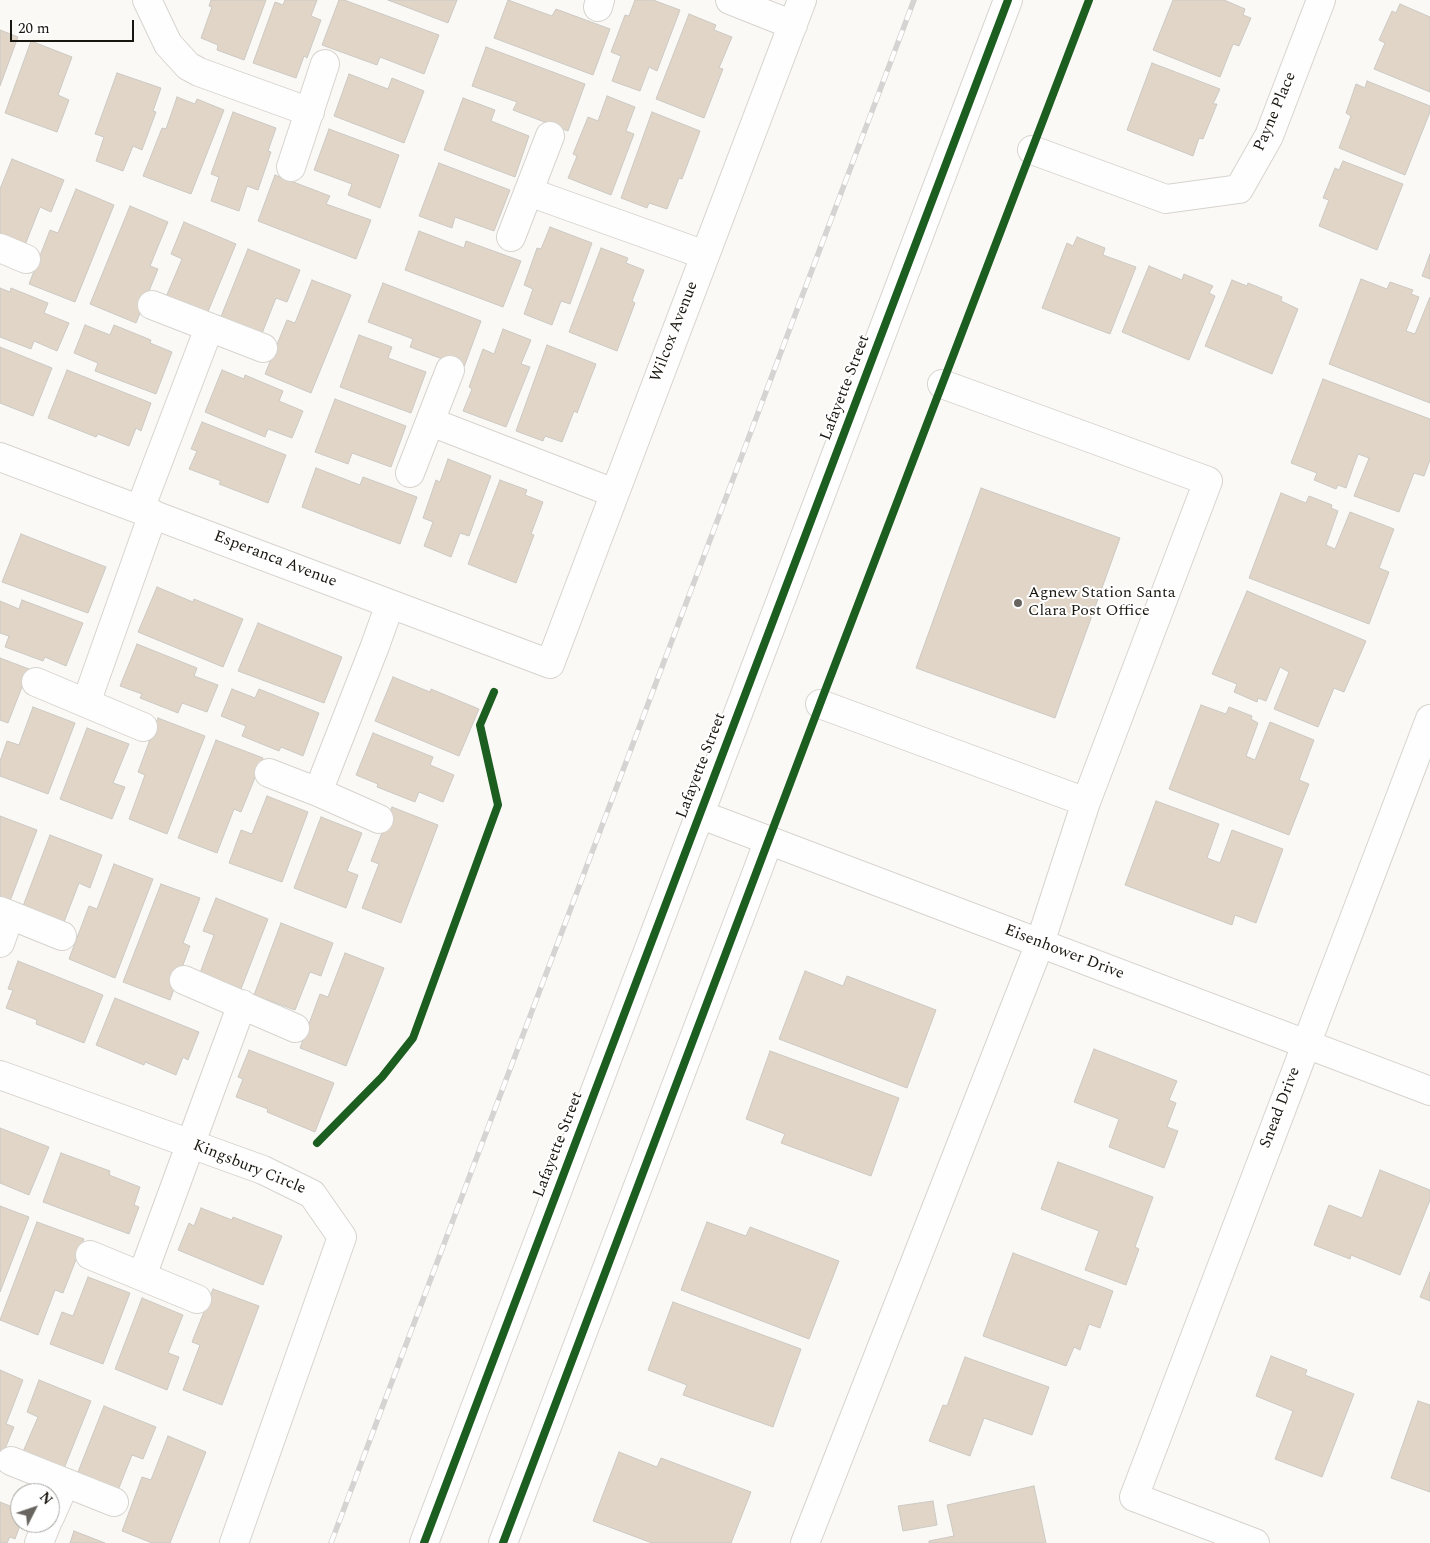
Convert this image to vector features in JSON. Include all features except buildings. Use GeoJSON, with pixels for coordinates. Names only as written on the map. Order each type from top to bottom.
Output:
{"type":"FeatureCollection","features":[{"type":"Feature","properties":{"kind":"street"},"geometry":{"type":"LineString","coordinates":[[147,0],[168,44],[188,66],[199,72],[310,112]]}},
{"type":"Feature","properties":{"kind":"street"},"geometry":{"type":"LineString","coordinates":[[730,0],[793,25]]}},
{"type":"Feature","properties":{"kind":"street","name":"Wilcox Avenue"},"geometry":{"type":"LineString","coordinates":[[550,664],[802,0]]}},
{"type":"Feature","properties":{"kind":"street","name":"Lafayette Street"},"geometry":{"type":"LineString","coordinates":[[424,1543],[1008,0]]}},
{"type":"Feature","properties":{"kind":"street","name":"Payne Place"},"geometry":{"type":"LineString","coordinates":[[1032,150],[1166,199],[1239,189],[1269,136],[1321,0]]}},
{"type":"Feature","properties":{"kind":"street"},"geometry":{"type":"LineString","coordinates":[[291,167],[325,64]]}},
{"type":"Feature","properties":{"kind":"street"},"geometry":{"type":"LineString","coordinates":[[511,236],[550,136]]}},
{"type":"Feature","properties":{"kind":"street"},"geometry":{"type":"LineString","coordinates":[[529,192],[705,256]]}},
{"type":"Feature","properties":{"kind":"street"},"geometry":{"type":"LineString","coordinates":[[0,248],[26,259]]}},
{"type":"Feature","properties":{"kind":"street"},"geometry":{"type":"LineString","coordinates":[[152,305],[263,348]]}},
{"type":"Feature","properties":{"kind":"street"},"geometry":{"type":"LineString","coordinates":[[86,703],[146,512],[209,328]]}},
{"type":"Feature","properties":{"kind":"street"},"geometry":{"type":"LineString","coordinates":[[410,473],[450,370]]}},
{"type":"Feature","properties":{"kind":"street"},"geometry":{"type":"LineString","coordinates":[[805,1543],[1040,943],[1086,802],[1208,480],[942,384]]}},
{"type":"Feature","properties":{"kind":"street"},"geometry":{"type":"LineString","coordinates":[[431,422],[614,493]]}},
{"type":"Feature","properties":{"kind":"street","name":"Esperanca Avenue"},"geometry":{"type":"LineString","coordinates":[[0,457],[550,664]]}},
{"type":"Feature","properties":{"kind":"street"},"geometry":{"type":"LineString","coordinates":[[318,792],[390,604]]}},
{"type":"Feature","properties":{"kind":"street"},"geometry":{"type":"LineString","coordinates":[[36,682],[143,727]]}},
{"type":"Feature","properties":{"kind":"street"},"geometry":{"type":"LineString","coordinates":[[820,704],[1086,802]]}},
{"type":"Feature","properties":{"kind":"street","name":"Snead Drive"},"geometry":{"type":"LineString","coordinates":[[1255,1543],[1134,1497],[1430,719]]}},
{"type":"Feature","properties":{"kind":"street"},"geometry":{"type":"LineString","coordinates":[[269,773],[379,819]]}},
{"type":"Feature","properties":{"kind":"street","name":"Eisenhower Drive"},"geometry":{"type":"LineString","coordinates":[[699,814],[1430,1091]]}},
{"type":"Feature","properties":{"kind":"street"},"geometry":{"type":"LineString","coordinates":[[504,1543],[769,840]]}},
{"type":"Feature","properties":{"kind":"street"},"geometry":{"type":"LineString","coordinates":[[0,943],[5,913],[62,936]]}},
{"type":"Feature","properties":{"kind":"street"},"geometry":{"type":"LineString","coordinates":[[184,980],[295,1028]]}},
{"type":"Feature","properties":{"kind":"street"},"geometry":{"type":"LineString","coordinates":[[142,1276],[242,1004]]}},
{"type":"Feature","properties":{"kind":"street","name":"Kingsbury Circle"},"geometry":{"type":"LineString","coordinates":[[0,1075],[263,1170],[312,1194],[342,1237],[242,1526],[234,1543]]}},
{"type":"Feature","properties":{"kind":"street"},"geometry":{"type":"LineString","coordinates":[[90,1255],[198,1299]]}},
{"type":"Feature","properties":{"kind":"street"},"geometry":{"type":"LineString","coordinates":[[10,1461],[114,1502]]}},
{"type":"Feature","properties":{"kind":"street"},"geometry":{"type":"LineString","coordinates":[[60,1493],[64,1483]]}},
{"type":"Feature","properties":{"kind":"railway"},"geometry":{"type":"LineString","coordinates":[[331,1543],[914,0]]}},
{"type":"Feature","properties":{"kind":"cycle path"},"geometry":{"type":"LineString","coordinates":[[424,1543],[1008,0]]}},
{"type":"Feature","properties":{"kind":"cycle path"},"geometry":{"type":"LineString","coordinates":[[503,1543],[820,704],[1089,0]]}},
{"type":"Feature","properties":{"kind":"cycle path"},"geometry":{"type":"LineString","coordinates":[[317,1143],[382,1077],[413,1038],[498,805],[480,725],[494,692]]}},
{"type":"Feature","properties":{"kind":"place","name":"Agnew Station Santa Clara Post Office"},"geometry":{"type":"Point","coordinates":[1018,603]}}]}
